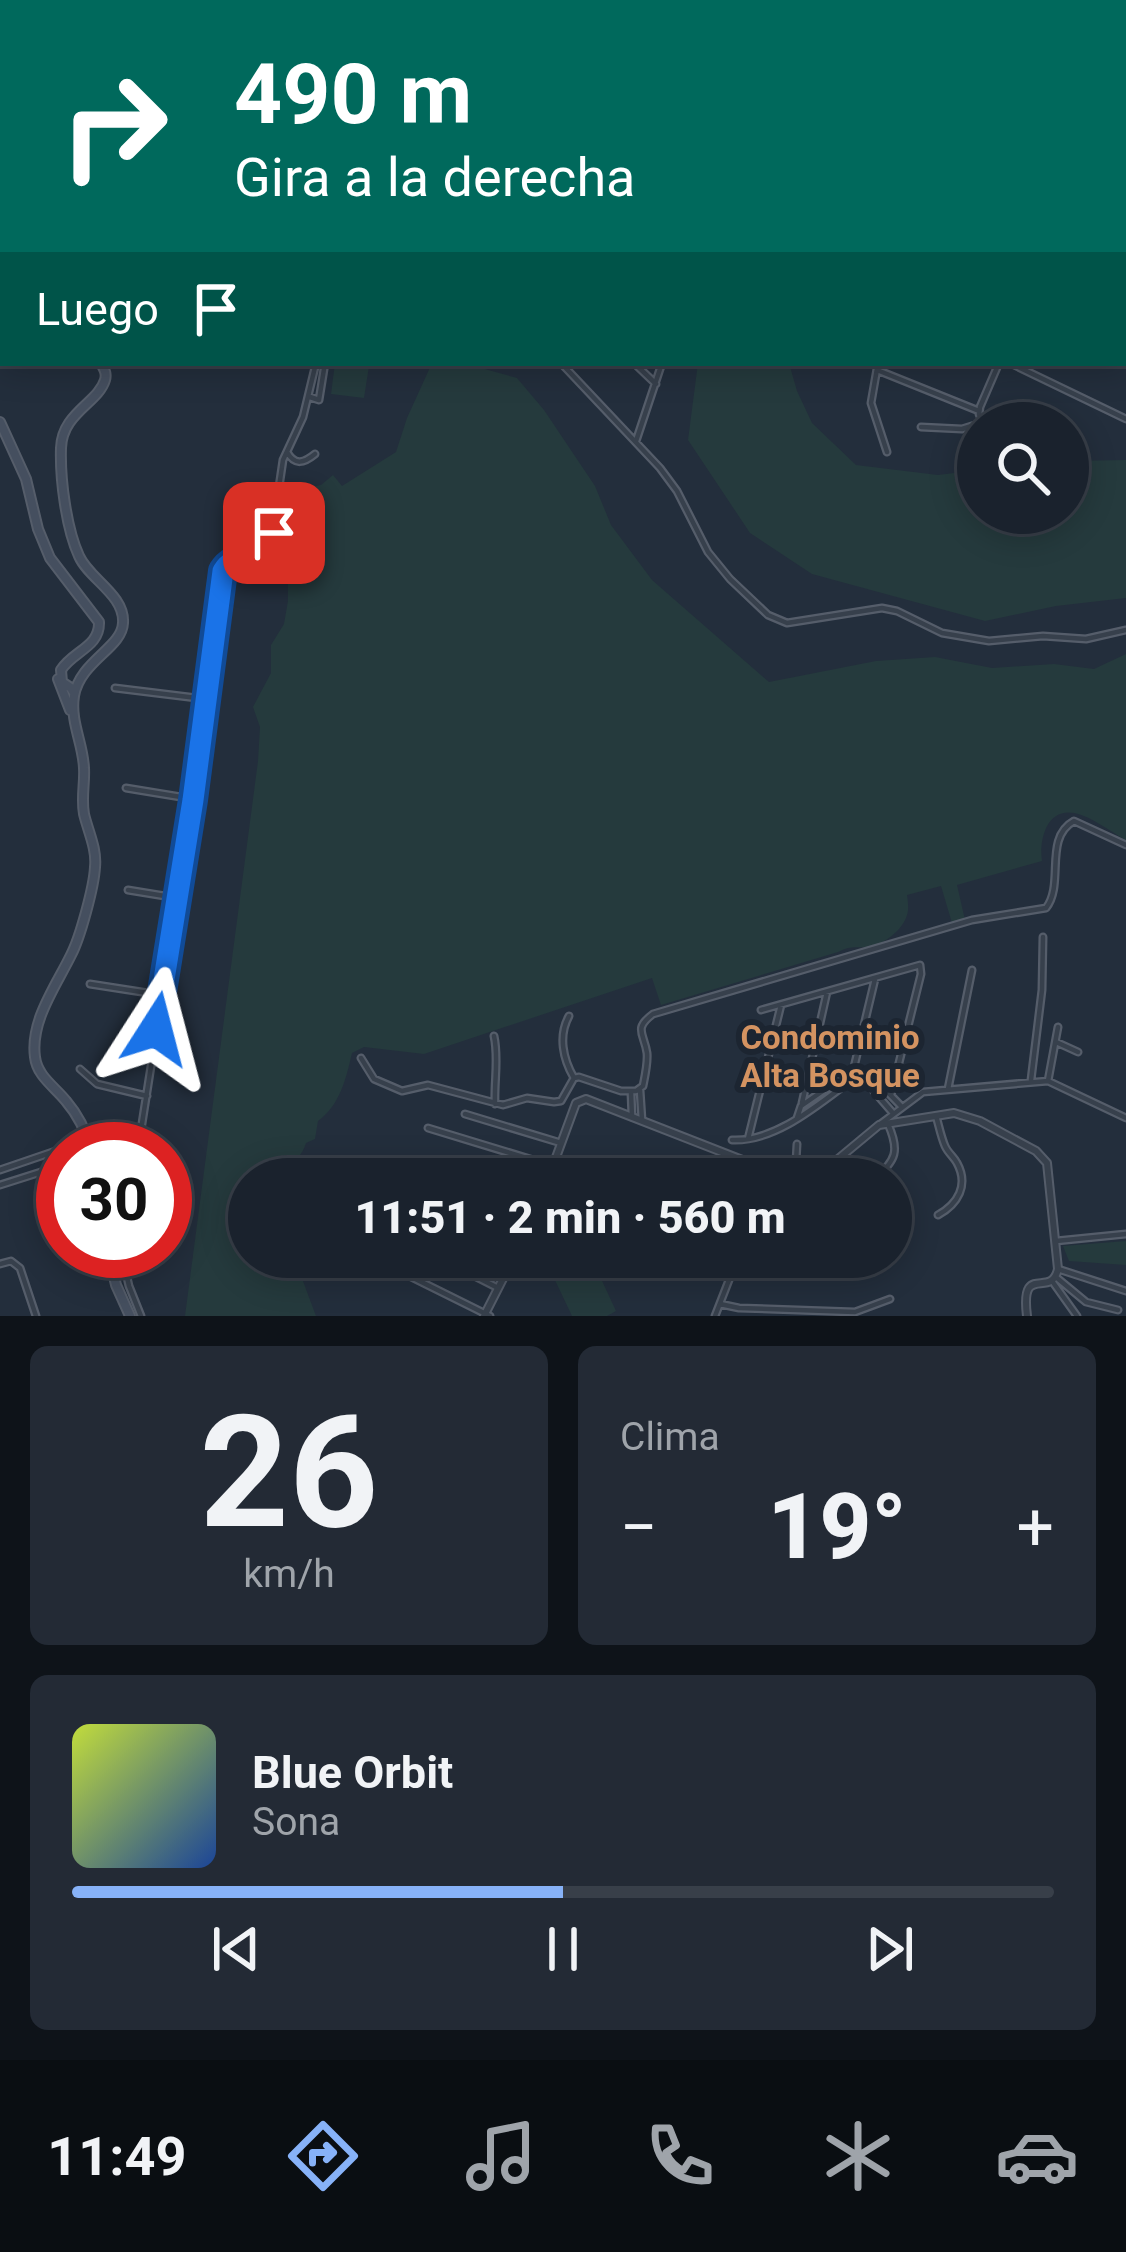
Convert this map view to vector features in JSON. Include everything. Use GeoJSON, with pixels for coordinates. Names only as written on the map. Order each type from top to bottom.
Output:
{"type":"FeatureCollection","features":[{"type":"Feature","properties":{"kind":"main road"},"geometry":{"type":"LineString","coordinates":[[73,717],[75,686],[119,637],[123,623],[120,606],[79,556],[69,519],[61,451],[69,423],[106,378],[102,366]]}},
{"type":"Feature","properties":{"kind":"main road"},"geometry":{"type":"LineString","coordinates":[[0,422],[26,479],[46,549],[100,628],[93,643],[69,660],[58,680],[73,717],[84,766],[83,808],[95,867],[74,949],[38,1024],[34,1053],[40,1073],[80,1122]]}},
{"type":"Feature","properties":{"kind":"main road"},"geometry":{"type":"LineString","coordinates":[[61,670],[62,682],[75,686]]}},
{"type":"Feature","properties":{"kind":"main road"},"geometry":{"type":"LineString","coordinates":[[115,1278],[130,1316]]}},
{"type":"Feature","properties":{"kind":"street"},"geometry":{"type":"LineString","coordinates":[[142,1122],[223,571],[230,561],[255,554],[272,541],[283,460],[310,398],[315,366]]}},
{"type":"Feature","properties":{"kind":"street"},"geometry":{"type":"LineString","coordinates":[[310,398],[319,400],[325,366]]}},
{"type":"Feature","properties":{"kind":"street"},"geometry":{"type":"LineString","coordinates":[[564,366],[676,490],[708,552],[730,579],[775,620],[787,623],[882,608],[942,633],[989,641],[1043,636],[1086,639],[1126,630]]}},
{"type":"Feature","properties":{"kind":"street"},"geometry":{"type":"LineString","coordinates":[[637,366],[656,384]]}},
{"type":"Feature","properties":{"kind":"street"},"geometry":{"type":"LineString","coordinates":[[636,441],[661,366]]}},
{"type":"Feature","properties":{"kind":"street"},"geometry":{"type":"LineString","coordinates":[[983,402],[998,366]]}},
{"type":"Feature","properties":{"kind":"street"},"geometry":{"type":"LineString","coordinates":[[1016,366],[1126,419]]}},
{"type":"Feature","properties":{"kind":"street"},"geometry":{"type":"LineString","coordinates":[[886,452],[871,407],[878,367],[958,402]]}},
{"type":"Feature","properties":{"kind":"street"},"geometry":{"type":"LineString","coordinates":[[921,427],[957,429]]}},
{"type":"Feature","properties":{"kind":"street"},"geometry":{"type":"LineString","coordinates":[[287,452],[298,463],[315,454]]}},
{"type":"Feature","properties":{"kind":"street"},"geometry":{"type":"LineString","coordinates":[[116,688],[205,699]]}},
{"type":"Feature","properties":{"kind":"street"},"geometry":{"type":"LineString","coordinates":[[126,788],[193,800]]}},
{"type":"Feature","properties":{"kind":"street"},"geometry":{"type":"LineString","coordinates":[[643,1121],[640,1090],[647,1054],[641,1029],[653,1014],[972,920],[1046,908],[1053,899],[1054,861],[1068,823],[1074,821],[1126,845]]}},
{"type":"Feature","properties":{"kind":"street"},"geometry":{"type":"LineString","coordinates":[[128,890],[177,898]]}},
{"type":"Feature","properties":{"kind":"street"},"geometry":{"type":"LineString","coordinates":[[1030,1082],[1042,991],[1043,937]]}},
{"type":"Feature","properties":{"kind":"street"},"geometry":{"type":"LineString","coordinates":[[761,1010],[916,965],[922,968],[891,1095]]}},
{"type":"Feature","properties":{"kind":"street"},"geometry":{"type":"LineString","coordinates":[[948,1089],[972,970]]}},
{"type":"Feature","properties":{"kind":"street"},"geometry":{"type":"LineString","coordinates":[[853,1078],[876,976]]}},
{"type":"Feature","properties":{"kind":"street"},"geometry":{"type":"LineString","coordinates":[[90,984],[161,995]]}},
{"type":"Feature","properties":{"kind":"street"},"geometry":{"type":"LineString","coordinates":[[796,1119],[828,990]]}},
{"type":"Feature","properties":{"kind":"street"},"geometry":{"type":"LineString","coordinates":[[748,1141],[781,1005]]}},
{"type":"Feature","properties":{"kind":"street"},"geometry":{"type":"LineString","coordinates":[[569,1016],[563,1026],[563,1043],[574,1078],[640,1090]]}},
{"type":"Feature","properties":{"kind":"street"},"geometry":{"type":"LineString","coordinates":[[1048,1081],[1058,1027]]}},
{"type":"Feature","properties":{"kind":"street"},"geometry":{"type":"LineString","coordinates":[[494,1036],[495,1104]]}},
{"type":"Feature","properties":{"kind":"street"},"geometry":{"type":"LineString","coordinates":[[1056,1042],[1078,1052]]}},
{"type":"Feature","properties":{"kind":"street"},"geometry":{"type":"LineString","coordinates":[[361,1058],[374,1079],[394,1089],[428,1085],[495,1104],[527,1098],[561,1101],[574,1078]]}},
{"type":"Feature","properties":{"kind":"street"},"geometry":{"type":"LineString","coordinates":[[80,1070],[98,1084],[147,1096]]}},
{"type":"Feature","properties":{"kind":"street"},"geometry":{"type":"LineString","coordinates":[[802,1106],[853,1070],[868,1073],[901,1106]]}},
{"type":"Feature","properties":{"kind":"street"},"geometry":{"type":"LineString","coordinates":[[853,1078],[866,1082],[892,1113]]}},
{"type":"Feature","properties":{"kind":"street"},"geometry":{"type":"LineString","coordinates":[[732,1140],[748,1141],[796,1119],[853,1078]]}},
{"type":"Feature","properties":{"kind":"street"},"geometry":{"type":"LineString","coordinates":[[840,1158],[917,1094],[948,1089],[1048,1081],[1126,1118]]}},
{"type":"Feature","properties":{"kind":"street"},"geometry":{"type":"LineString","coordinates":[[631,1092],[632,1117]]}},
{"type":"Feature","properties":{"kind":"street"},"geometry":{"type":"LineString","coordinates":[[556,1158],[576,1103],[588,1100],[732,1158]]}},
{"type":"Feature","properties":{"kind":"street"},"geometry":{"type":"LineString","coordinates":[[802,1106],[807,1113]]}},
{"type":"Feature","properties":{"kind":"street"},"geometry":{"type":"LineString","coordinates":[[883,1124],[953,1113],[968,1116],[1042,1155],[1047,1163],[1056,1276],[1077,1316]]}},
{"type":"Feature","properties":{"kind":"street"},"geometry":{"type":"LineString","coordinates":[[464,1114],[561,1143]]}},
{"type":"Feature","properties":{"kind":"street"},"geometry":{"type":"LineString","coordinates":[[936,1116],[961,1181],[956,1202],[938,1215]]}},
{"type":"Feature","properties":{"kind":"street"},"geometry":{"type":"LineString","coordinates":[[883,1124],[896,1143],[893,1158]]}},
{"type":"Feature","properties":{"kind":"street"},"geometry":{"type":"LineString","coordinates":[[428,1128],[527,1158]]}},
{"type":"Feature","properties":{"kind":"street"},"geometry":{"type":"LineString","coordinates":[[795,1158],[797,1144]]}},
{"type":"Feature","properties":{"kind":"street"},"geometry":{"type":"LineString","coordinates":[[0,1170],[36,1158]]}},
{"type":"Feature","properties":{"kind":"street"},"geometry":{"type":"LineString","coordinates":[[0,1185],[36,1174]]}},
{"type":"Feature","properties":{"kind":"street"},"geometry":{"type":"LineString","coordinates":[[1056,1241],[1126,1234]]}},
{"type":"Feature","properties":{"kind":"street"},"geometry":{"type":"LineString","coordinates":[[0,1264],[10,1261],[20,1268],[36,1316]]}},
{"type":"Feature","properties":{"kind":"street"},"geometry":{"type":"LineString","coordinates":[[1056,1276],[1086,1302],[1118,1310]]}},
{"type":"Feature","properties":{"kind":"street"},"geometry":{"type":"LineString","coordinates":[[1026,1316],[1025,1292],[1056,1276],[1126,1291]]}},
{"type":"Feature","properties":{"kind":"street"},"geometry":{"type":"LineString","coordinates":[[127,1278],[141,1316]]}},
{"type":"Feature","properties":{"kind":"street"},"geometry":{"type":"LineString","coordinates":[[410,1278],[486,1315],[503,1278]]}},
{"type":"Feature","properties":{"kind":"street"},"geometry":{"type":"LineString","coordinates":[[478,1278],[498,1288]]}},
{"type":"Feature","properties":{"kind":"street"},"geometry":{"type":"LineString","coordinates":[[715,1316],[730,1278]]}},
{"type":"Feature","properties":{"kind":"street"},"geometry":{"type":"LineString","coordinates":[[720,1304],[856,1312],[890,1299]]}},
{"type":"Feature","properties":{"kind":"green space"},"geometry":{"type":"Polygon","coordinates":[[[335,366],[369,366],[364,398],[331,394],[335,366]]]}},
{"type":"Feature","properties":{"kind":"green space"},"geometry":{"type":"Polygon","coordinates":[[[431,366],[470,366],[517,378],[595,486],[611,525],[652,580],[769,682],[876,661],[935,657],[992,668],[1054,664],[1094,669],[1126,654],[1126,840],[1087,817],[1064,813],[1046,828],[1042,861],[957,885],[965,920],[952,923],[941,886],[907,895],[908,913],[901,926],[874,946],[846,948],[661,1005],[652,978],[424,1054],[364,1047],[352,1053],[341,1091],[318,1121],[315,1139],[306,1143],[297,1158],[228,1158],[228,1278],[302,1278],[316,1316],[185,1316],[258,761],[260,727],[253,707],[271,673],[271,645],[284,624],[288,571],[306,530],[306,488],[321,485],[333,475],[342,486],[396,452],[431,366]]]}},
{"type":"Feature","properties":{"kind":"green space"},"geometry":{"type":"Polygon","coordinates":[[[698,366],[790,366],[812,423],[856,465],[938,475],[957,473],[957,534],[1089,534],[1089,461],[1126,460],[1126,598],[985,621],[812,574],[750,533],[688,440],[698,366]]]}},
{"type":"Feature","properties":{"kind":"green space"},"geometry":{"type":"Polygon","coordinates":[[[1126,1241],[1126,1265],[1069,1261],[1063,1246],[1126,1241]]]}},
{"type":"Feature","properties":{"kind":"green space"},"geometry":{"type":"Polygon","coordinates":[[[554,1278],[601,1278],[616,1311],[607,1316],[572,1316],[554,1278]]]}},
{"type":"Feature","properties":{"kind":"district","name":"Condominio Alta Bosque"},"geometry":{"type":"Point","coordinates":[830,1056]}},
{"type":"Feature","properties":{"kind":"route"},"geometry":{"type":"LineString","coordinates":[[156,1029],[223,571],[230,561],[264,548],[274,533]]}}]}
